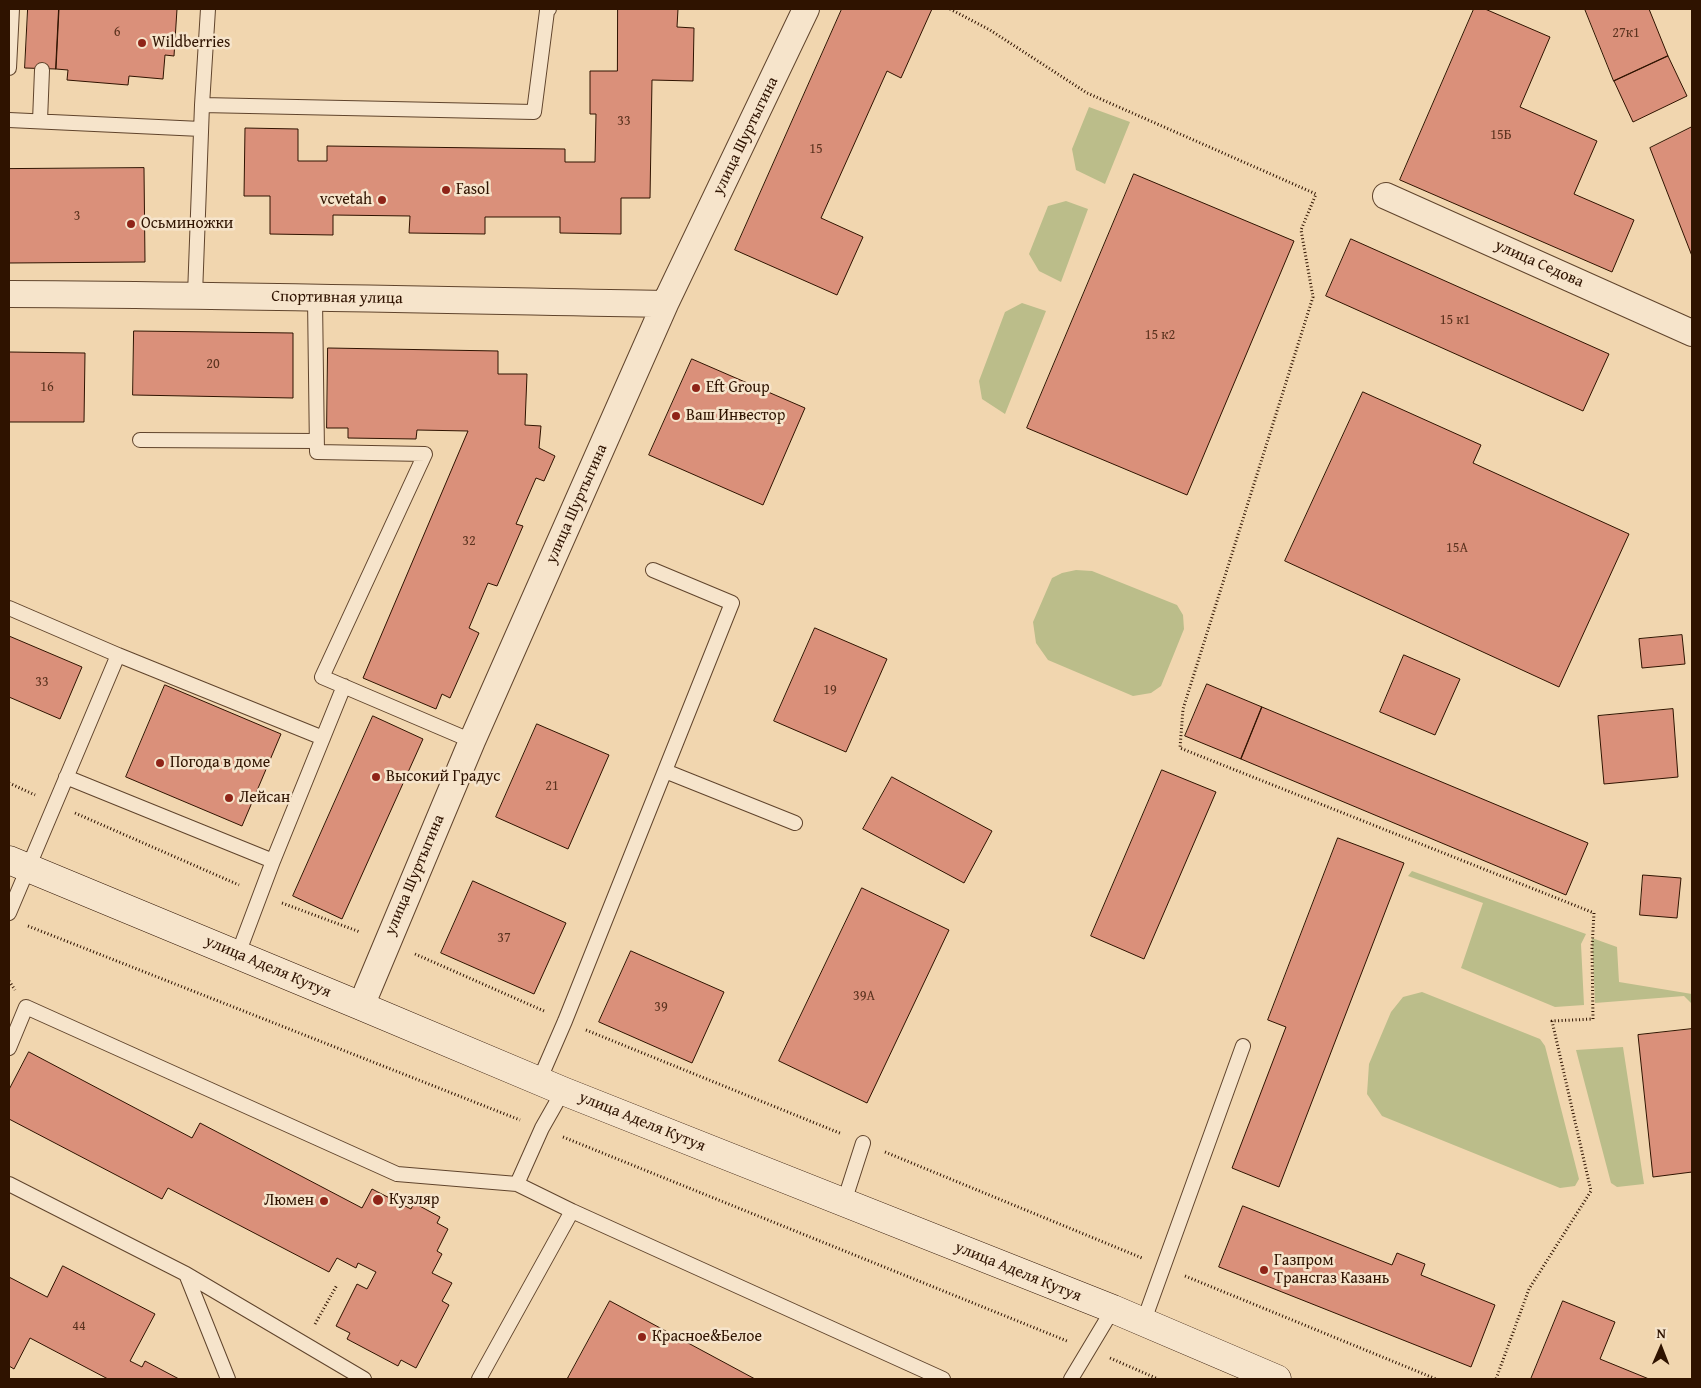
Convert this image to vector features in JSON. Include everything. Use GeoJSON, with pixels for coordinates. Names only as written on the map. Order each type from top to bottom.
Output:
{"type":"FeatureCollection","features":[{"type":"Feature","properties":{"kind":"main road","name":"улица Аделя Кутуя"},"geometry":{"type":"LineString","coordinates":[[18,864],[238,954],[551,1086],[1112,1309],[1277,1379]]}},
{"type":"Feature","properties":{"kind":"street","name":"улица Шуртыгина"},"geometry":{"type":"LineString","coordinates":[[361,1006],[472,741],[665,304],[806,9]]}},
{"type":"Feature","properties":{"kind":"street","name":"улица Седова"},"geometry":{"type":"LineString","coordinates":[[1386,196],[1692,333]]}},
{"type":"Feature","properties":{"kind":"street","name":"Спортивная улица"},"geometry":{"type":"LineString","coordinates":[[9,294],[195,295],[315,299],[665,304]]}},
{"type":"Feature","properties":{"kind":"lane"},"geometry":{"type":"LineString","coordinates":[[9,68],[12,9]]}},
{"type":"Feature","properties":{"kind":"lane"},"geometry":{"type":"LineString","coordinates":[[195,295],[200,129],[208,9]]}},
{"type":"Feature","properties":{"kind":"lane"},"geometry":{"type":"LineString","coordinates":[[202,106],[534,112],[547,9]]}},
{"type":"Feature","properties":{"kind":"lane"},"geometry":{"type":"LineString","coordinates":[[40,121],[42,70]]}},
{"type":"Feature","properties":{"kind":"lane"},"geometry":{"type":"LineString","coordinates":[[9,120],[200,129]]}},
{"type":"Feature","properties":{"kind":"lane"},"geometry":{"type":"LineString","coordinates":[[315,299],[316,452],[425,454],[322,677],[472,741]]}},
{"type":"Feature","properties":{"kind":"lane"},"geometry":{"type":"LineString","coordinates":[[140,440],[316,441]]}},
{"type":"Feature","properties":{"kind":"lane"},"geometry":{"type":"LineString","coordinates":[[517,1184],[542,1128],[566,1021],[732,603],[654,570]]}},
{"type":"Feature","properties":{"kind":"lane"},"geometry":{"type":"LineString","coordinates":[[9,608],[118,655],[323,738]]}},
{"type":"Feature","properties":{"kind":"lane"},"geometry":{"type":"LineString","coordinates":[[9,913],[18,864],[55,804],[118,655]]}},
{"type":"Feature","properties":{"kind":"lane"},"geometry":{"type":"LineString","coordinates":[[238,954],[273,861],[344,686]]}},
{"type":"Feature","properties":{"kind":"lane"},"geometry":{"type":"LineString","coordinates":[[665,771],[794,823]]}},
{"type":"Feature","properties":{"kind":"lane"},"geometry":{"type":"LineString","coordinates":[[66,778],[273,861]]}},
{"type":"Feature","properties":{"kind":"lane"},"geometry":{"type":"LineString","coordinates":[[9,1048],[26,1007],[397,1174],[517,1184],[572,1211],[943,1379]]}},
{"type":"Feature","properties":{"kind":"lane"},"geometry":{"type":"LineString","coordinates":[[1143,1323],[1243,1046]]}},
{"type":"Feature","properties":{"kind":"lane"},"geometry":{"type":"LineString","coordinates":[[844,1202],[863,1143]]}},
{"type":"Feature","properties":{"kind":"lane"},"geometry":{"type":"LineString","coordinates":[[9,1184],[186,1274],[364,1379]]}},
{"type":"Feature","properties":{"kind":"lane"},"geometry":{"type":"LineString","coordinates":[[479,1379],[572,1211]]}},
{"type":"Feature","properties":{"kind":"lane"},"geometry":{"type":"LineString","coordinates":[[186,1274],[228,1379]]}},
{"type":"Feature","properties":{"kind":"lane"},"geometry":{"type":"LineString","coordinates":[[1071,1379],[1112,1309]]}},
{"type":"Feature","properties":{"kind":"path"},"geometry":{"type":"LineString","coordinates":[[950,9],[990,30],[1087,93],[1316,194],[1302,230],[1312,297],[1183,709],[1180,748],[1594,913],[1592,948],[1593,1019],[1552,1021],[1591,1192],[1529,1289],[1496,1379]]}},
{"type":"Feature","properties":{"kind":"path"},"geometry":{"type":"LineString","coordinates":[[9,783],[261,895],[387,942],[566,1021],[1436,1379]]}},
{"type":"Feature","properties":{"kind":"path"},"geometry":{"type":"LineString","coordinates":[[27,926],[542,1128],[1158,1379]]}},
{"type":"Feature","properties":{"kind":"path"},"geometry":{"type":"LineString","coordinates":[[304,1344],[337,1286]]}},
{"type":"Feature","properties":{"kind":"green space"},"geometry":{"type":"Polygon","coordinates":[[[1089,107],[1130,122],[1105,184],[1076,170],[1072,149],[1089,107]]]}},
{"type":"Feature","properties":{"kind":"green space"},"geometry":{"type":"Polygon","coordinates":[[[1066,201],[1088,209],[1061,282],[1039,271],[1029,254],[1048,206],[1066,201]]]}},
{"type":"Feature","properties":{"kind":"green space"},"geometry":{"type":"Polygon","coordinates":[[[1022,303],[1046,311],[1005,414],[982,399],[979,381],[1005,312],[1022,303]]]}},
{"type":"Feature","properties":{"kind":"green space"},"geometry":{"type":"Polygon","coordinates":[[[1076,570],[1092,571],[1177,605],[1183,615],[1184,629],[1161,686],[1151,693],[1133,696],[1048,660],[1036,643],[1033,622],[1052,578],[1062,573],[1076,570]]]}},
{"type":"Feature","properties":{"kind":"green space"},"geometry":{"type":"Polygon","coordinates":[[[1412,871],[1586,934],[1581,944],[1584,1005],[1555,1007],[1461,968],[1483,903],[1408,876],[1412,871]]]}},
{"type":"Feature","properties":{"kind":"green space"},"geometry":{"type":"Polygon","coordinates":[[[1592,938],[1617,947],[1619,982],[1692,994],[1692,1004],[1684,996],[1595,1003],[1592,938]]]}},
{"type":"Feature","properties":{"kind":"green space"},"geometry":{"type":"Polygon","coordinates":[[[1422,992],[1540,1039],[1545,1046],[1579,1179],[1575,1186],[1560,1188],[1382,1116],[1367,1094],[1369,1064],[1391,1012],[1403,997],[1422,992]]]}},
{"type":"Feature","properties":{"kind":"green space"},"geometry":{"type":"Polygon","coordinates":[[[1623,1047],[1644,1184],[1617,1187],[1611,1183],[1576,1050],[1623,1047]]]}},
{"type":"Feature","properties":{"kind":"building"},"geometry":{"type":"Polygon","coordinates":[[[28,9],[59,9],[56,69],[25,68],[28,9]]]}},
{"type":"Feature","properties":{"kind":"building"},"geometry":{"type":"Polygon","coordinates":[[[59,9],[177,9],[174,56],[165,55],[163,79],[129,76],[128,85],[67,80],[68,70],[56,69],[59,9]]]}},
{"type":"Feature","properties":{"kind":"building"},"geometry":{"type":"Polygon","coordinates":[[[618,9],[678,9],[677,27],[694,28],[693,81],[652,80],[650,198],[621,198],[621,234],[560,233],[560,217],[485,217],[485,234],[409,233],[410,216],[333,215],[333,235],[270,234],[270,196],[244,196],[245,128],[298,129],[298,161],[327,161],[327,146],[565,149],[565,162],[595,162],[596,114],[590,114],[590,71],[617,71],[618,9]]]}},
{"type":"Feature","properties":{"kind":"building"},"geometry":{"type":"Polygon","coordinates":[[[842,9],[932,9],[901,78],[887,71],[821,218],[863,237],[837,295],[735,250],[842,9]]]}},
{"type":"Feature","properties":{"kind":"building"},"geometry":{"type":"Polygon","coordinates":[[[1474,9],[1485,9],[1550,37],[1520,107],[1597,141],[1574,194],[1634,220],[1612,272],[1400,180],[1474,9]]]}},
{"type":"Feature","properties":{"kind":"building"},"geometry":{"type":"Polygon","coordinates":[[[1585,9],[1649,9],[1668,56],[1614,81],[1585,9]]]}},
{"type":"Feature","properties":{"kind":"building"},"geometry":{"type":"Polygon","coordinates":[[[1668,56],[1687,96],[1633,122],[1614,81],[1668,56]]]}},
{"type":"Feature","properties":{"kind":"building"},"geometry":{"type":"Polygon","coordinates":[[[1692,127],[1692,256],[1650,148],[1692,127]]]}},
{"type":"Feature","properties":{"kind":"building"},"geometry":{"type":"Polygon","coordinates":[[[144,168],[145,262],[9,263],[9,169],[144,168]]]}},
{"type":"Feature","properties":{"kind":"building"},"geometry":{"type":"Polygon","coordinates":[[[1134,174],[1294,241],[1187,495],[1027,428],[1134,174]]]}},
{"type":"Feature","properties":{"kind":"building"},"geometry":{"type":"Polygon","coordinates":[[[1351,239],[1609,354],[1583,411],[1326,296],[1351,239]]]}},
{"type":"Feature","properties":{"kind":"building"},"geometry":{"type":"Polygon","coordinates":[[[134,331],[293,333],[293,398],[133,395],[134,331]]]}},
{"type":"Feature","properties":{"kind":"building"},"geometry":{"type":"Polygon","coordinates":[[[328,348],[498,351],[498,374],[527,374],[525,425],[541,426],[539,448],[555,456],[544,481],[536,478],[516,524],[523,526],[497,586],[488,583],[469,628],[479,633],[450,698],[442,694],[436,709],[363,678],[468,431],[417,430],[416,439],[348,438],[348,428],[327,428],[328,348]]]}},
{"type":"Feature","properties":{"kind":"building"},"geometry":{"type":"Polygon","coordinates":[[[9,352],[85,353],[84,422],[9,422],[9,352]]]}},
{"type":"Feature","properties":{"kind":"building"},"geometry":{"type":"Polygon","coordinates":[[[692,359],[805,408],[763,505],[649,455],[692,359]]]}},
{"type":"Feature","properties":{"kind":"building"},"geometry":{"type":"Polygon","coordinates":[[[1363,392],[1481,445],[1473,463],[1629,534],[1559,687],[1285,561],[1363,392]]]}},
{"type":"Feature","properties":{"kind":"building"},"geometry":{"type":"Polygon","coordinates":[[[815,628],[887,659],[846,752],[774,721],[815,628]]]}},
{"type":"Feature","properties":{"kind":"building"},"geometry":{"type":"Polygon","coordinates":[[[1682,635],[1685,664],[1642,668],[1639,639],[1682,635]]]}},
{"type":"Feature","properties":{"kind":"building"},"geometry":{"type":"Polygon","coordinates":[[[9,636],[82,667],[60,719],[9,697],[9,636]]]}},
{"type":"Feature","properties":{"kind":"building"},"geometry":{"type":"Polygon","coordinates":[[[1404,655],[1460,679],[1435,735],[1380,712],[1404,655]]]}},
{"type":"Feature","properties":{"kind":"building"},"geometry":{"type":"Polygon","coordinates":[[[1207,684],[1262,707],[1241,759],[1185,736],[1207,684]]]}},
{"type":"Feature","properties":{"kind":"building"},"geometry":{"type":"Polygon","coordinates":[[[165,685],[281,734],[242,826],[126,777],[165,685]]]}},
{"type":"Feature","properties":{"kind":"building"},"geometry":{"type":"Polygon","coordinates":[[[1262,707],[1588,843],[1566,895],[1241,759],[1262,707]]]}},
{"type":"Feature","properties":{"kind":"building"},"geometry":{"type":"Polygon","coordinates":[[[1673,709],[1678,777],[1604,784],[1598,716],[1673,709]]]}},
{"type":"Feature","properties":{"kind":"building"},"geometry":{"type":"Polygon","coordinates":[[[373,716],[423,739],[342,919],[293,896],[373,716]]]}},
{"type":"Feature","properties":{"kind":"building"},"geometry":{"type":"Polygon","coordinates":[[[537,724],[609,755],[568,849],[496,817],[537,724]]]}},
{"type":"Feature","properties":{"kind":"building"},"geometry":{"type":"Polygon","coordinates":[[[1162,770],[1216,792],[1144,959],[1091,936],[1162,770]]]}},
{"type":"Feature","properties":{"kind":"building"},"geometry":{"type":"Polygon","coordinates":[[[892,777],[992,831],[964,883],[863,829],[892,777]]]}},
{"type":"Feature","properties":{"kind":"building"},"geometry":{"type":"Polygon","coordinates":[[[1338,838],[1404,863],[1279,1187],[1232,1168],[1286,1027],[1268,1020],[1338,838]]]}},
{"type":"Feature","properties":{"kind":"building"},"geometry":{"type":"Polygon","coordinates":[[[1643,875],[1681,878],[1677,918],[1640,915],[1643,875]]]}},
{"type":"Feature","properties":{"kind":"building"},"geometry":{"type":"Polygon","coordinates":[[[473,881],[566,923],[534,994],[441,953],[473,881]]]}},
{"type":"Feature","properties":{"kind":"building"},"geometry":{"type":"Polygon","coordinates":[[[862,888],[949,930],[867,1103],[779,1061],[862,888]]]}},
{"type":"Feature","properties":{"kind":"building"},"geometry":{"type":"Polygon","coordinates":[[[631,951],[724,992],[692,1063],[599,1022],[631,951]]]}},
{"type":"Feature","properties":{"kind":"building"},"geometry":{"type":"Polygon","coordinates":[[[1692,1029],[1692,1172],[1653,1177],[1638,1035],[1692,1029]]]}},
{"type":"Feature","properties":{"kind":"building"},"geometry":{"type":"Polygon","coordinates":[[[29,1052],[192,1138],[200,1123],[362,1208],[372,1189],[411,1209],[414,1203],[440,1217],[437,1223],[448,1229],[437,1251],[442,1254],[432,1273],[452,1283],[442,1301],[449,1305],[416,1368],[401,1360],[398,1366],[347,1339],[350,1333],[336,1326],[357,1284],[367,1289],[376,1272],[358,1263],[356,1268],[337,1258],[329,1272],[168,1188],[162,1199],[9,1119],[9,1090],[29,1052]]]}},
{"type":"Feature","properties":{"kind":"building"},"geometry":{"type":"Polygon","coordinates":[[[1243,1206],[1392,1265],[1397,1253],[1425,1264],[1421,1275],[1495,1305],[1471,1367],[1219,1267],[1243,1206]]]}},
{"type":"Feature","properties":{"kind":"building"},"geometry":{"type":"Polygon","coordinates":[[[63,1266],[155,1314],[130,1361],[142,1367],[145,1361],[179,1379],[108,1379],[30,1338],[14,1369],[9,1366],[9,1277],[47,1297],[63,1266]]]}},
{"type":"Feature","properties":{"kind":"building"},"geometry":{"type":"Polygon","coordinates":[[[610,1301],[755,1379],[568,1378],[610,1301]]]}},
{"type":"Feature","properties":{"kind":"building"},"geometry":{"type":"Polygon","coordinates":[[[1563,1301],[1615,1322],[1600,1359],[1649,1379],[1531,1379],[1563,1301]]]}},
{"type":"Feature","properties":{"kind":"place","name":"Wildberries"},"geometry":{"type":"Point","coordinates":[142,43]}},
{"type":"Feature","properties":{"kind":"place","name":"Fasol"},"geometry":{"type":"Point","coordinates":[446,190]}},
{"type":"Feature","properties":{"kind":"place","name":"vcvetah"},"geometry":{"type":"Point","coordinates":[382,200]}},
{"type":"Feature","properties":{"kind":"place","name":"Осьминожки"},"geometry":{"type":"Point","coordinates":[131,224]}},
{"type":"Feature","properties":{"kind":"place","name":"Eft Group"},"geometry":{"type":"Point","coordinates":[696,388]}},
{"type":"Feature","properties":{"kind":"place","name":"Ваш Инвестор"},"geometry":{"type":"Point","coordinates":[676,416]}},
{"type":"Feature","properties":{"kind":"place","name":"Погода в доме"},"geometry":{"type":"Point","coordinates":[160,763]}},
{"type":"Feature","properties":{"kind":"place","name":"Высокий Градус"},"geometry":{"type":"Point","coordinates":[376,777]}},
{"type":"Feature","properties":{"kind":"place","name":"Лейсан"},"geometry":{"type":"Point","coordinates":[229,798]}},
{"type":"Feature","properties":{"kind":"place","name":"Кузляр"},"geometry":{"type":"Point","coordinates":[378,1200]}},
{"type":"Feature","properties":{"kind":"place","name":"Люмен"},"geometry":{"type":"Point","coordinates":[324,1201]}},
{"type":"Feature","properties":{"kind":"place","name":"Газпром Трансгаз Казань"},"geometry":{"type":"Point","coordinates":[1264,1270]}},
{"type":"Feature","properties":{"kind":"place","name":"Красное&Белое"},"geometry":{"type":"Point","coordinates":[642,1337]}}]}
